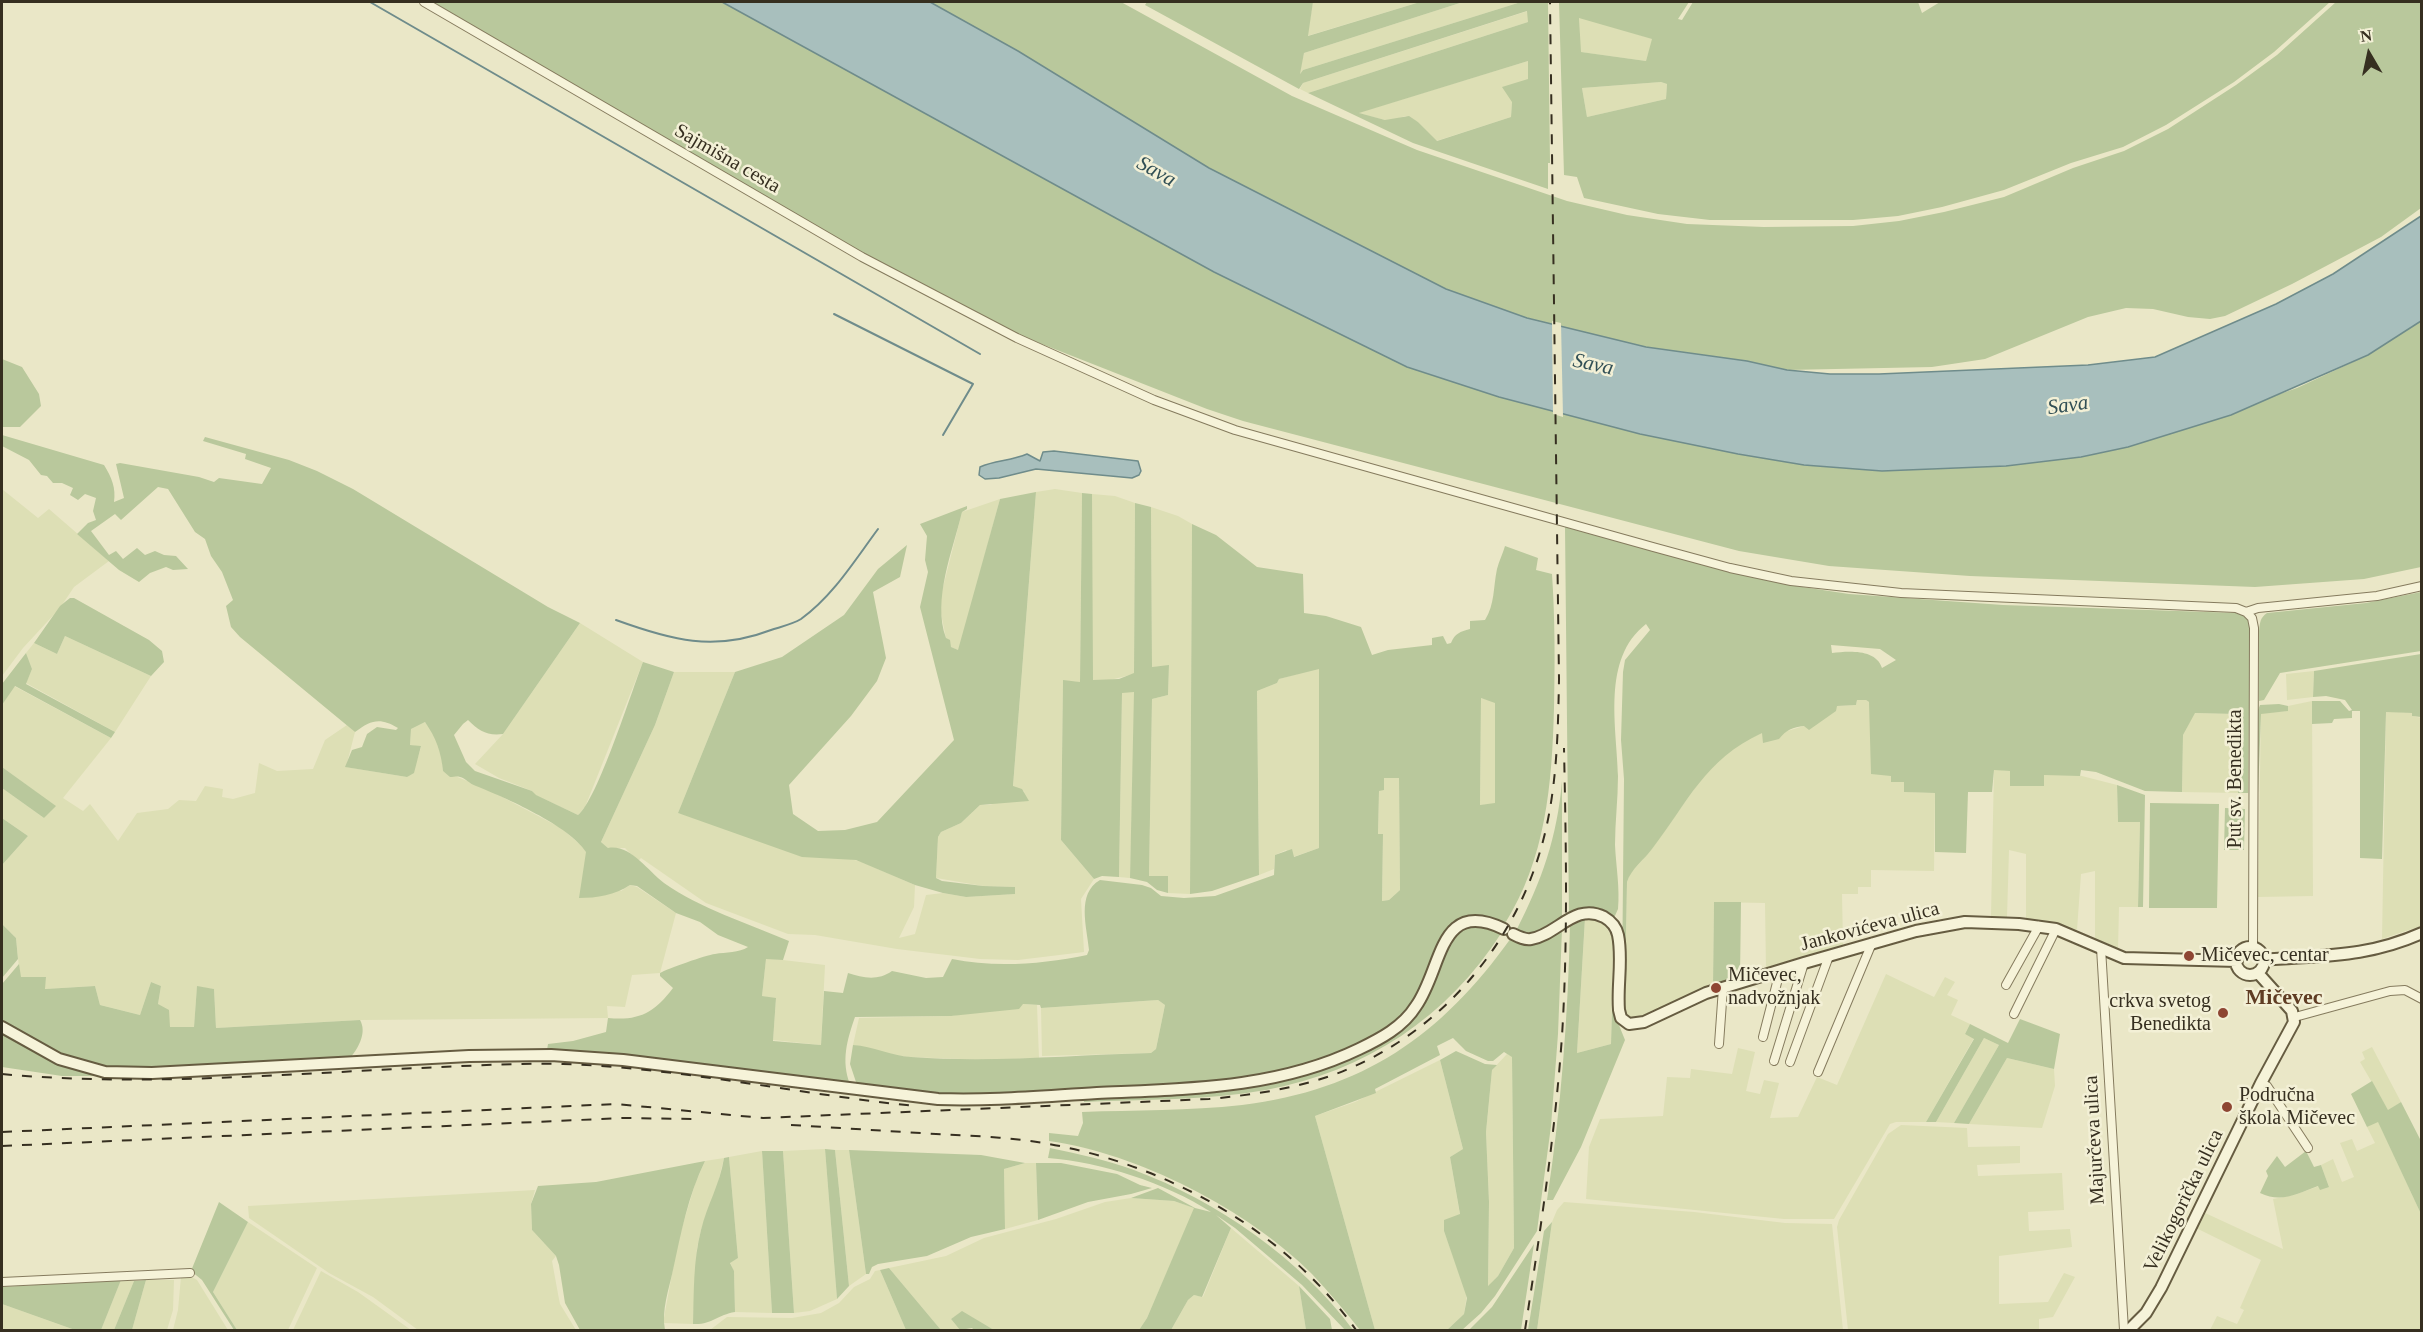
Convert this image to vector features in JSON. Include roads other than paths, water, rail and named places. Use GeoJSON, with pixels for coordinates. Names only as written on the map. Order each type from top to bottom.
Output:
{"type":"FeatureCollection","features":[{"type":"Feature","properties":{"kind":"main road","name":"Jankovićeva ulica"},"geometry":{"type":"LineString","coordinates":[[2,1027],[59,1059],[87,1068],[112,1072],[207,1071],[470,1056],[539,1055],[623,1060],[938,1099],[976,1100],[1191,1088],[1252,1082],[1289,1076],[1323,1065],[1390,1032],[1415,1009],[1445,942],[1456,927],[1467,921],[1489,922],[1524,939],[1533,939],[1573,917],[1595,914],[1607,920],[1616,928],[1619,941],[1619,1010],[1624,1022],[1632,1024],[1644,1022],[1684,1002],[1723,988],[1804,963],[1916,931],[1965,922],[2056,929],[2124,958],[2236,961]]}},
{"type":"Feature","properties":{"kind":"main road"},"geometry":{"type":"LineString","coordinates":[[2264,960],[2347,954],[2391,945],[2421,933]]}},
{"type":"Feature","properties":{"kind":"main road"},"geometry":{"type":"LineString","coordinates":[[2253,948],[2261,953],[2264,960],[2258,973],[2245,974],[2238,968],[2236,961],[2242,950],[2253,948]]}},
{"type":"Feature","properties":{"kind":"main road"},"geometry":{"type":"LineString","coordinates":[[2258,973],[2295,1017]]}},
{"type":"Feature","properties":{"kind":"main road","name":"Velikogorička ulica"},"geometry":{"type":"LineString","coordinates":[[2129,1330],[2140,1319],[2161,1288],[2261,1083],[2295,1022],[2295,1017]]}},
{"type":"Feature","properties":{"kind":"street","name":"Sajmišna cesta"},"geometry":{"type":"LineString","coordinates":[[424,2],[862,257],[1017,338],[1186,413],[1275,443],[1730,568],[1791,580],[1864,591],[2236,608],[2246,612]]}},
{"type":"Feature","properties":{"kind":"street"},"geometry":{"type":"LineString","coordinates":[[2246,612],[2258,608],[2377,596],[2421,586]]}},
{"type":"Feature","properties":{"kind":"street","name":"Put sv. Benedikta"},"geometry":{"type":"LineString","coordinates":[[2246,612],[2252,618],[2254,628],[2253,948]]}},
{"type":"Feature","properties":{"kind":"street"},"geometry":{"type":"LineString","coordinates":[[2006,985],[2039,926]]}},
{"type":"Feature","properties":{"kind":"street"},"geometry":{"type":"LineString","coordinates":[[2014,1014],[2056,929]]}},
{"type":"Feature","properties":{"kind":"street"},"geometry":{"type":"LineString","coordinates":[[1818,1072],[1872,944]]}},
{"type":"Feature","properties":{"kind":"street","name":"Majurčeva ulica"},"geometry":{"type":"LineString","coordinates":[[2101,948],[2124,1330]]}},
{"type":"Feature","properties":{"kind":"street"},"geometry":{"type":"LineString","coordinates":[[1790,1062],[1829,956]]}},
{"type":"Feature","properties":{"kind":"street"},"geometry":{"type":"LineString","coordinates":[[1774,1061],[1804,963]]}},
{"type":"Feature","properties":{"kind":"street"},"geometry":{"type":"LineString","coordinates":[[1762,1037],[1779,971]]}},
{"type":"Feature","properties":{"kind":"street"},"geometry":{"type":"LineString","coordinates":[[1719,1044],[1723,988]]}},
{"type":"Feature","properties":{"kind":"street"},"geometry":{"type":"LineString","coordinates":[[2295,1017],[2390,991],[2405,990],[2421,999]]}},
{"type":"Feature","properties":{"kind":"street"},"geometry":{"type":"LineString","coordinates":[[2261,1083],[2267,1086],[2308,1148]]}},
{"type":"Feature","properties":{"kind":"street"},"geometry":{"type":"LineString","coordinates":[[2,1281],[190,1273]]}},
{"type":"Feature","properties":{"kind":"street"},"geometry":{"type":"LineString","coordinates":[[2140,1319],[2142,1330]]}},
{"type":"Feature","properties":{"kind":"water","name":"Sava"},"geometry":{"type":"Polygon","coordinates":[[[722,2],[930,2],[1018,51],[1209,168],[1446,289],[1527,318],[1646,347],[1747,361],[1787,370],[1830,374],[2088,365],[2155,357],[2276,304],[2333,274],[2421,216],[2421,321],[2368,355],[2231,415],[2128,447],[2081,457],[2006,466],[1882,471],[1804,465],[1738,454],[1640,434],[1499,397],[1407,367],[1214,272],[722,2]]]}},
{"type":"Feature","properties":{"kind":"water"},"geometry":{"type":"Polygon","coordinates":[[[1054,451],[1138,461],[1141,471],[1139,475],[1132,478],[1036,469],[999,478],[985,479],[979,475],[980,467],[986,465],[1027,454],[1040,461],[1043,452],[1054,451]]]}},
{"type":"Feature","properties":{"kind":"waterway"},"geometry":{"type":"LineString","coordinates":[[370,2],[980,354]]}},
{"type":"Feature","properties":{"kind":"waterway"},"geometry":{"type":"LineString","coordinates":[[834,314],[973,384],[943,435]]}},
{"type":"Feature","properties":{"kind":"waterway"},"geometry":{"type":"LineString","coordinates":[[616,620],[674,638],[711,642],[750,637],[790,624],[801,619],[823,600],[878,529]]}},
{"type":"Feature","properties":{"kind":"railway"},"geometry":{"type":"LineString","coordinates":[[2,1132],[616,1104],[763,1118],[1209,1099],[1272,1091],[1318,1080],[1371,1058],[1406,1037],[1438,1012],[1466,984],[1492,952],[1513,917],[1530,880],[1543,841],[1554,781],[1559,679],[1550,2]]}},
{"type":"Feature","properties":{"kind":"railway"},"geometry":{"type":"LineString","coordinates":[[1525,1330],[1551,1147],[1562,1036],[1566,928],[1564,748]]}},
{"type":"Feature","properties":{"kind":"railway"},"geometry":{"type":"LineString","coordinates":[[2,1074],[54,1078],[159,1079],[563,1064],[607,1066],[695,1076],[915,1106]]}},
{"type":"Feature","properties":{"kind":"railway"},"geometry":{"type":"LineString","coordinates":[[2,1146],[623,1118],[693,1119]]}},
{"type":"Feature","properties":{"kind":"railway"},"geometry":{"type":"LineString","coordinates":[[791,1125],[1021,1140],[1093,1154],[1137,1168],[1180,1186],[1259,1233],[1295,1262],[1328,1294],[1356,1330]]}},
{"type":"Feature","properties":{"kind":"place","name":"Mičevec, centar"},"geometry":{"type":"Point","coordinates":[2189,956]}},
{"type":"Feature","properties":{"kind":"place","name":"Mičevec, nadvožnjak"},"geometry":{"type":"Point","coordinates":[1716,988]}},
{"type":"Feature","properties":{"kind":"place","name":"crkva svetog Benedikta"},"geometry":{"type":"Point","coordinates":[2223,1013]}},
{"type":"Feature","properties":{"kind":"place","name":"Područna škola Mičevec"},"geometry":{"type":"Point","coordinates":[2227,1107]}},
{"type":"Feature","properties":{"kind":"district","name":"Mičevec"},"geometry":{"type":"Point","coordinates":[2284,998]}}]}
